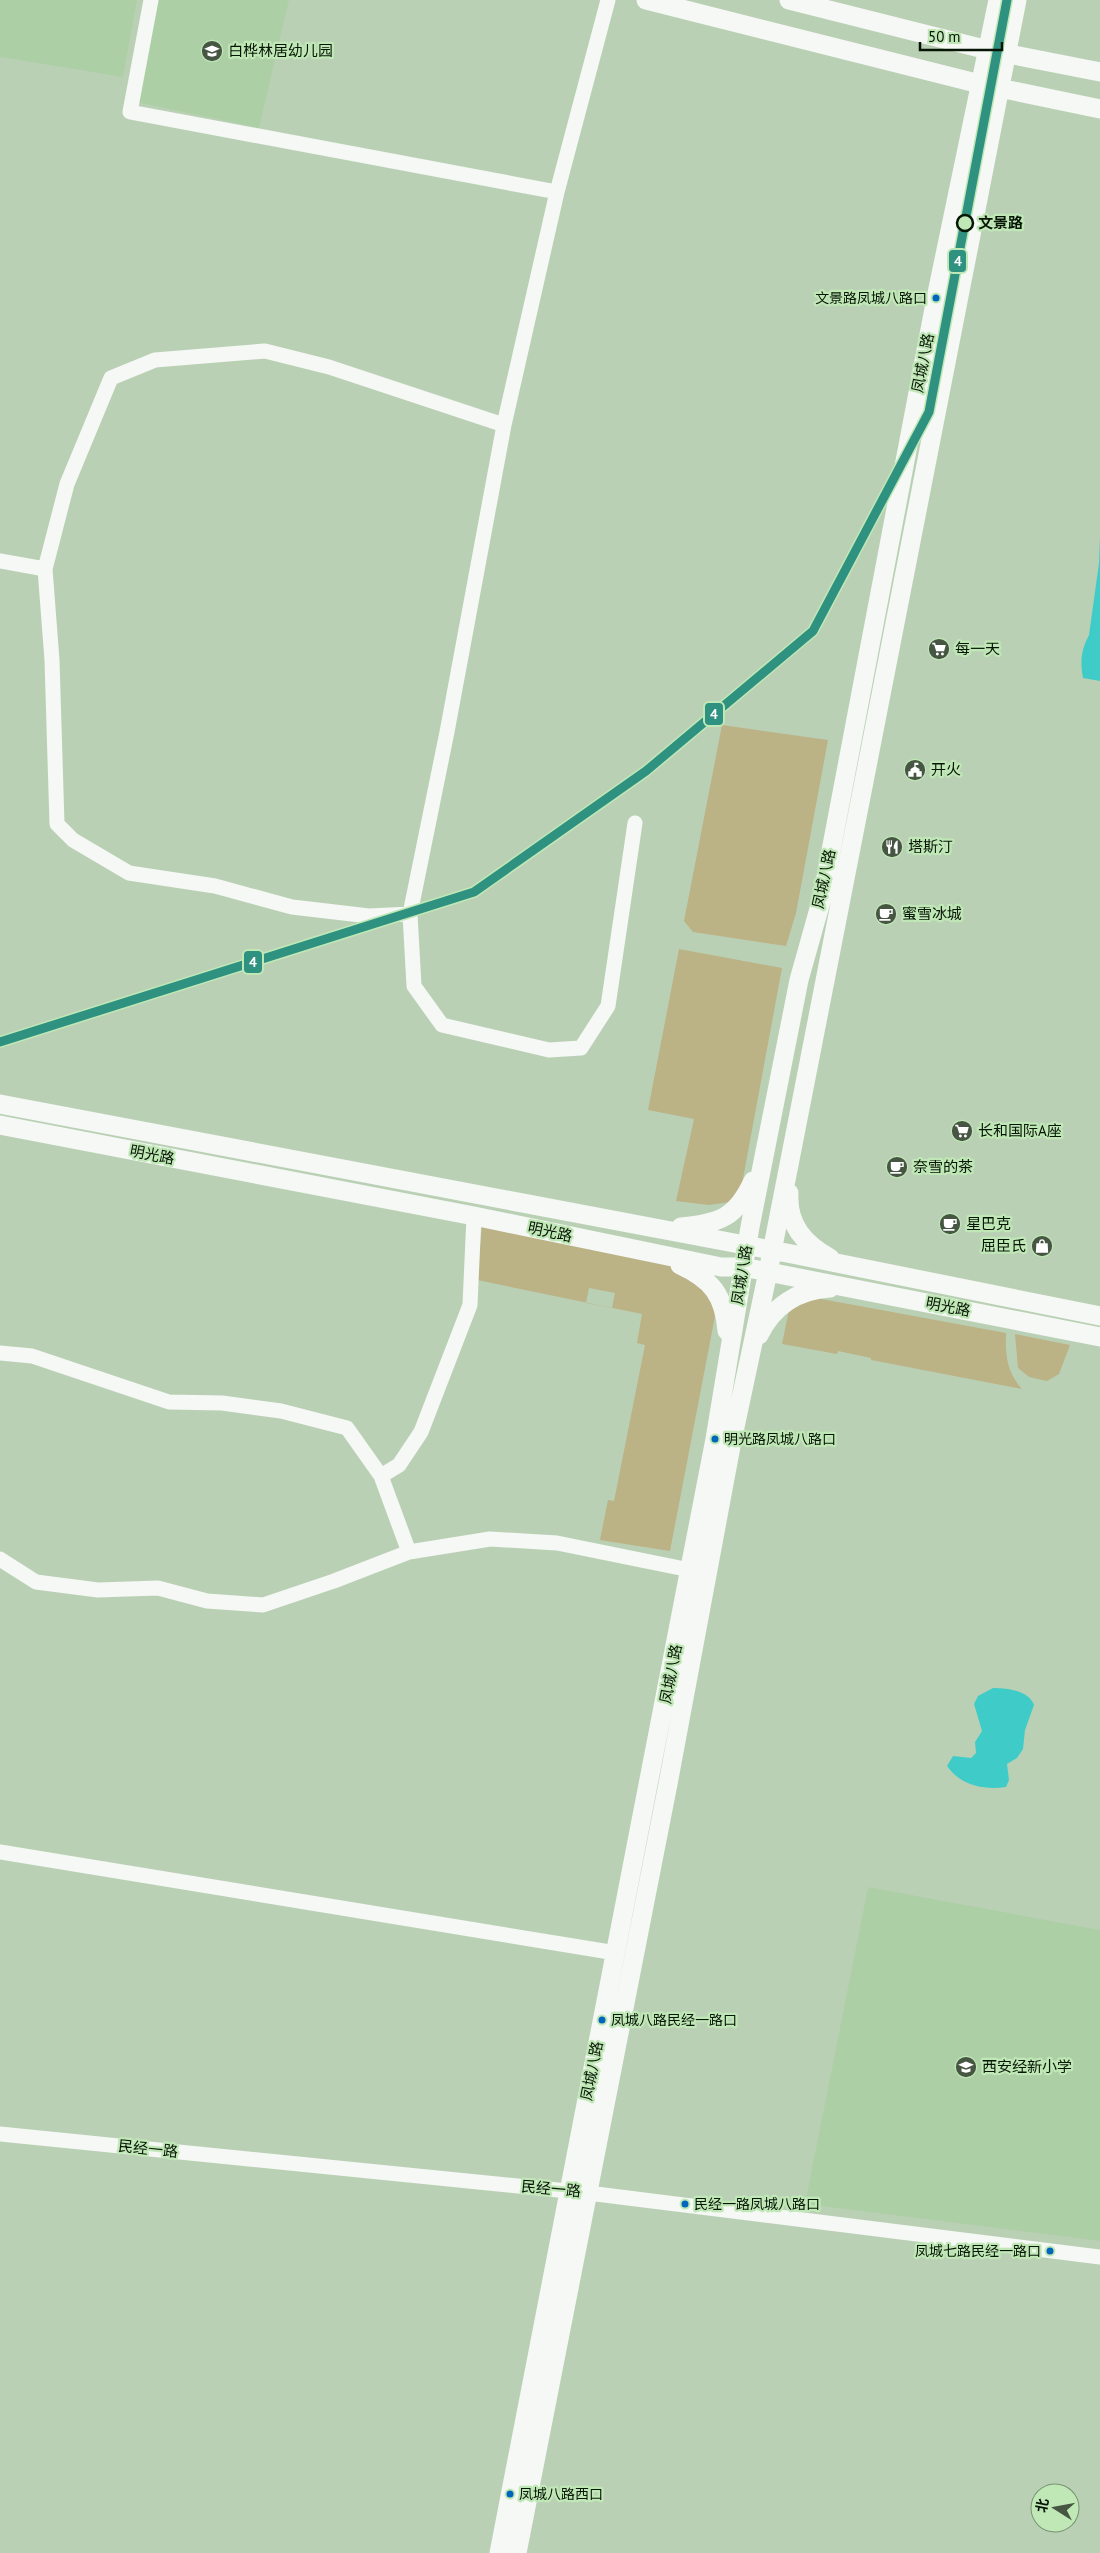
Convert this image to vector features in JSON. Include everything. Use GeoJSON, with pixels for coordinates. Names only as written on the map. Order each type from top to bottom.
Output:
{"type":"FeatureCollection","features":[{"type":"Feature","properties":{"kind":"main road"},"geometry":{"type":"LineString","coordinates":[[646,0],[980,84],[1100,109]]}},
{"type":"Feature","properties":{"kind":"main road"},"geometry":{"type":"LineString","coordinates":[[789,0],[988,50],[1100,72]]}},
{"type":"Feature","properties":{"kind":"main road","name":"凤城八路"},"geometry":{"type":"LineString","coordinates":[[499,2553],[690,1570],[746,1246],[799,980],[822,898],[936,298],[998,0]]}},
{"type":"Feature","properties":{"kind":"main road","name":"凤城八路"},"geometry":{"type":"LineString","coordinates":[[517,2553],[749,1360],[768,1272],[1017,0]]}},
{"type":"Feature","properties":{"kind":"main road","name":"明光路"},"geometry":{"type":"LineString","coordinates":[[0,1104],[660,1229],[1100,1316]]}},
{"type":"Feature","properties":{"kind":"main road","name":"明光路"},"geometry":{"type":"LineString","coordinates":[[0,1125],[474,1216],[721,1267],[743,1267],[1100,1336]]}},
{"type":"Feature","properties":{"kind":"main road"},"geometry":{"type":"LineString","coordinates":[[660,1229],[702,1225],[730,1215],[745,1198],[765,1152]]}},
{"type":"Feature","properties":{"kind":"main road"},"geometry":{"type":"LineString","coordinates":[[790,1155],[789,1197],[793,1224],[799,1234],[818,1252],[850,1266]]}},
{"type":"Feature","properties":{"kind":"main road"},"geometry":{"type":"LineString","coordinates":[[656,1254],[703,1277],[716,1292],[726,1313],[728,1355]]}},
{"type":"Feature","properties":{"kind":"main road"},"geometry":{"type":"LineString","coordinates":[[749,1360],[762,1330],[785,1302],[800,1293],[816,1289],[846,1287]]}},
{"type":"Feature","properties":{"kind":"street"},"geometry":{"type":"LineString","coordinates":[[151,0],[130,112],[557,192]]}},
{"type":"Feature","properties":{"kind":"street"},"geometry":{"type":"LineString","coordinates":[[608,0],[557,192],[504,425],[447,732],[410,914],[414,986],[442,1025],[549,1050],[581,1048],[608,1006],[635,822]]}},
{"type":"Feature","properties":{"kind":"street"},"geometry":{"type":"LineString","coordinates":[[410,914],[369,916],[292,907],[215,886],[129,873],[72,840],[57,824],[52,660],[45,570],[67,484],[111,378],[155,360],[265,351],[329,367],[504,425]]}},
{"type":"Feature","properties":{"kind":"street"},"geometry":{"type":"LineString","coordinates":[[0,561],[45,570]]}},
{"type":"Feature","properties":{"kind":"street"},"geometry":{"type":"LineString","coordinates":[[380,1476],[399,1465],[421,1432],[470,1305],[474,1216]]}},
{"type":"Feature","properties":{"kind":"street"},"geometry":{"type":"LineString","coordinates":[[0,1353],[32,1356],[169,1402],[222,1403],[281,1411],[347,1428],[380,1476],[408,1552]]}},
{"type":"Feature","properties":{"kind":"street"},"geometry":{"type":"LineString","coordinates":[[0,1559],[36,1582],[98,1590],[158,1588],[207,1601],[263,1605],[334,1581],[408,1552],[490,1539],[557,1543],[690,1570]]}},
{"type":"Feature","properties":{"kind":"street"},"geometry":{"type":"LineString","coordinates":[[0,1852],[616,1954]]}},
{"type":"Feature","properties":{"kind":"street","name":"民经一路"},"geometry":{"type":"LineString","coordinates":[[0,2134],[588,2193],[1100,2257]]}},
{"type":"Feature","properties":{"kind":"shaded area"},"geometry":{"type":"Polygon","coordinates":[[[0,0],[137,0],[123,77],[0,57],[0,0]]]}},
{"type":"Feature","properties":{"kind":"shaded area","name":"白桦林居幼儿园"},"geometry":{"type":"Polygon","coordinates":[[[157,0],[289,0],[259,128],[136,102],[157,0]]]}},
{"type":"Feature","properties":{"kind":"shaded area"},"geometry":{"type":"Polygon","coordinates":[[[722,725],[828,740],[796,913],[786,946],[693,932],[684,921],[722,725]]]}},
{"type":"Feature","properties":{"kind":"shaded area"},"geometry":{"type":"Polygon","coordinates":[[[679,949],[782,968],[742,1184],[730,1202],[709,1205],[676,1201],[694,1119],[648,1110],[679,949]]]}},
{"type":"Feature","properties":{"kind":"shaded area"},"geometry":{"type":"Polygon","coordinates":[[[482,1225],[685,1264],[717,1289],[715,1316],[670,1551],[600,1540],[608,1500],[614,1501],[645,1345],[637,1343],[642,1314],[612,1308],[615,1293],[589,1288],[586,1302],[477,1280],[482,1225]]]}},
{"type":"Feature","properties":{"kind":"shaded area"},"geometry":{"type":"Polygon","coordinates":[[[816,1298],[1006,1333],[1006,1349],[1010,1370],[1022,1389],[871,1360],[871,1358],[838,1351],[837,1354],[782,1344],[789,1310],[816,1298]]]}},
{"type":"Feature","properties":{"kind":"shaded area"},"geometry":{"type":"Polygon","coordinates":[[[1015,1334],[1070,1345],[1059,1374],[1047,1381],[1029,1377],[1018,1368],[1015,1334]]]}},
{"type":"Feature","properties":{"kind":"shaded area","name":"西安经新小学"},"geometry":{"type":"Polygon","coordinates":[[[868,1887],[1100,1930],[1100,2241],[805,2204],[868,1887]]]}},
{"type":"Feature","properties":{"kind":"water"},"geometry":{"type":"Polygon","coordinates":[[[1100,537],[1100,681],[1083,678],[1081,661],[1084,646],[1089,635],[1099,563],[1100,537]]]}},
{"type":"Feature","properties":{"kind":"water"},"geometry":{"type":"Polygon","coordinates":[[[993,1688],[1010,1689],[1022,1693],[1034,1705],[1025,1730],[1023,1749],[1017,1758],[1007,1764],[1009,1780],[1006,1787],[998,1788],[981,1787],[966,1782],[947,1766],[953,1756],[971,1758],[976,1753],[975,1742],[982,1731],[974,1704],[978,1696],[993,1688]]]}},
{"type":"Feature","properties":{"kind":"transit line","name":"4"},"geometry":{"type":"LineString","coordinates":[[0,1042],[474,892],[646,771],[813,631],[929,412],[1007,0]]}},
{"type":"Feature","properties":{"kind":"place","name":"白桦林居幼儿园"},"geometry":{"type":"Point","coordinates":[212,51]}},
{"type":"Feature","properties":{"kind":"place","name":"文景路"},"geometry":{"type":"Point","coordinates":[965,223]}},
{"type":"Feature","properties":{"kind":"place","name":"文景路凤城八路口"},"geometry":{"type":"Point","coordinates":[936,298]}},
{"type":"Feature","properties":{"kind":"place","name":"每一天"},"geometry":{"type":"Point","coordinates":[939,649]}},
{"type":"Feature","properties":{"kind":"place","name":"开火"},"geometry":{"type":"Point","coordinates":[915,770]}},
{"type":"Feature","properties":{"kind":"place","name":"塔斯汀"},"geometry":{"type":"Point","coordinates":[892,847]}},
{"type":"Feature","properties":{"kind":"place","name":"蜜雪冰城"},"geometry":{"type":"Point","coordinates":[886,914]}},
{"type":"Feature","properties":{"kind":"place","name":"长和国际A座"},"geometry":{"type":"Point","coordinates":[962,1131]}},
{"type":"Feature","properties":{"kind":"place","name":"奈雪的茶"},"geometry":{"type":"Point","coordinates":[897,1167]}},
{"type":"Feature","properties":{"kind":"place","name":"星巴克"},"geometry":{"type":"Point","coordinates":[950,1224]}},
{"type":"Feature","properties":{"kind":"place","name":"屈臣氏"},"geometry":{"type":"Point","coordinates":[1042,1246]}},
{"type":"Feature","properties":{"kind":"place","name":"明光路凤城八路口"},"geometry":{"type":"Point","coordinates":[715,1439]}},
{"type":"Feature","properties":{"kind":"place","name":"凤城八路民经一路口"},"geometry":{"type":"Point","coordinates":[602,2020]}},
{"type":"Feature","properties":{"kind":"place","name":"西安经新小学"},"geometry":{"type":"Point","coordinates":[966,2067]}},
{"type":"Feature","properties":{"kind":"place","name":"民经一路凤城八路口"},"geometry":{"type":"Point","coordinates":[685,2204]}},
{"type":"Feature","properties":{"kind":"place","name":"凤城七路民经一路口"},"geometry":{"type":"Point","coordinates":[1050,2251]}},
{"type":"Feature","properties":{"kind":"place","name":"凤城八路西口"},"geometry":{"type":"Point","coordinates":[510,2494]}}]}
